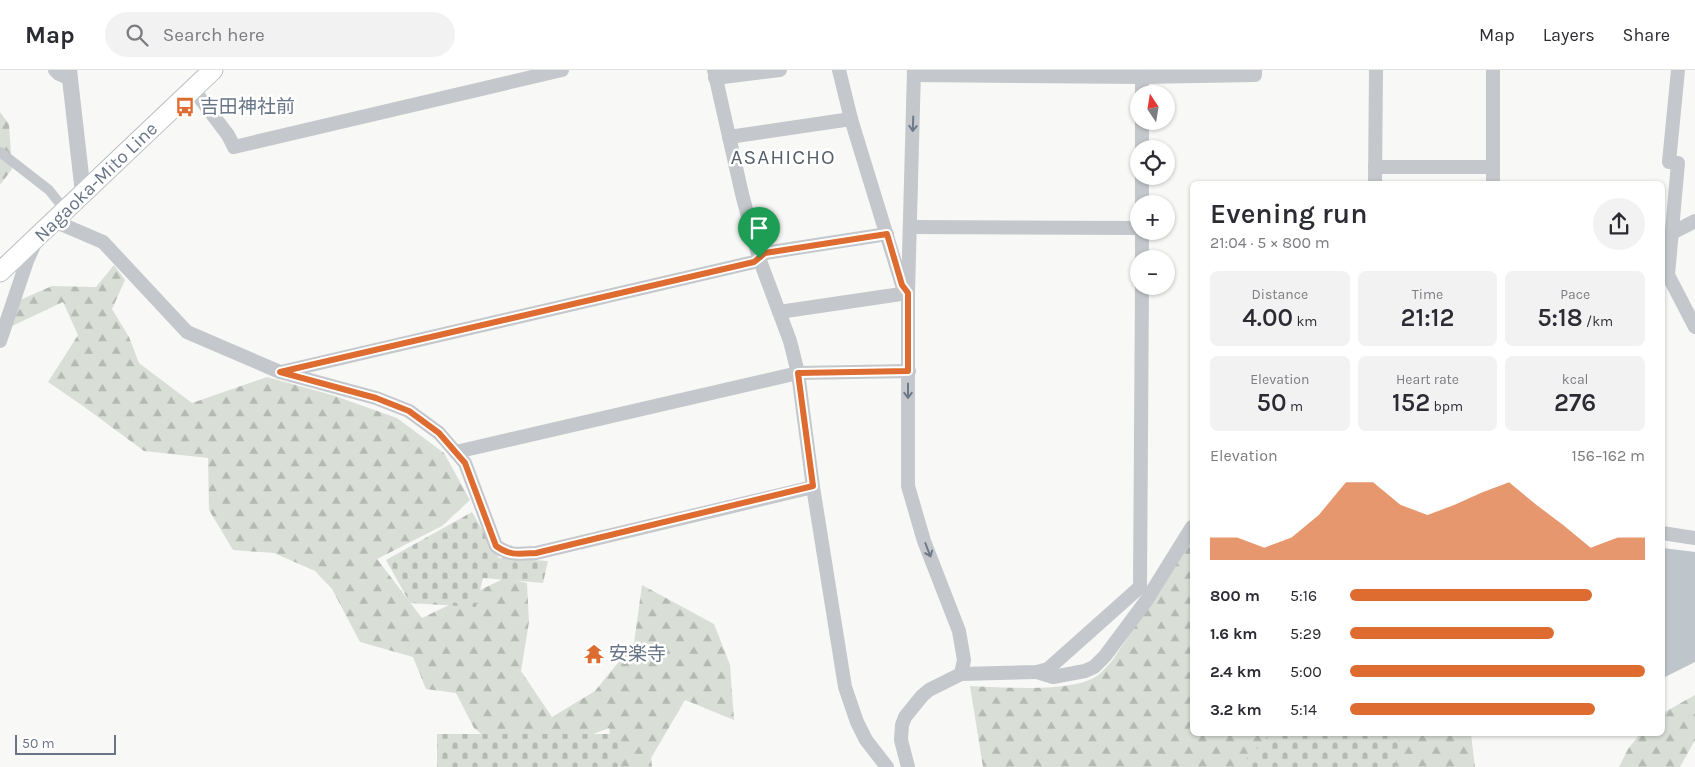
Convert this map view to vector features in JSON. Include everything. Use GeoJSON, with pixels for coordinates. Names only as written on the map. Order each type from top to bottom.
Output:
{"type":"FeatureCollection","features":[{"type":"Feature","properties":{"kind":"main road","name":"Nagaoka-Mito Line"},"geometry":{"type":"LineString","coordinates":[[0,272],[213,70]]}},
{"type":"Feature","properties":{"kind":"street"},"geometry":{"type":"LineString","coordinates":[[55,70],[59,74],[70,74],[83,193]]}},
{"type":"Feature","properties":{"kind":"street"},"geometry":{"type":"LineString","coordinates":[[193,89],[228,135],[234,147],[562,70]]}},
{"type":"Feature","properties":{"kind":"street"},"geometry":{"type":"LineString","coordinates":[[780,70],[714,74],[759,258],[790,341],[798,373],[813,486],[845,687],[857,722],[866,740],[887,767]]}},
{"type":"Feature","properties":{"kind":"street"},"geometry":{"type":"LineString","coordinates":[[840,70],[851,119],[902,285],[908,293]]}},
{"type":"Feature","properties":{"kind":"street"},"geometry":{"type":"LineString","coordinates":[[960,674],[964,660],[959,631],[924,541],[908,486],[908,293],[914,72],[1142,76],[1256,75],[1255,70]]}},
{"type":"Feature","properties":{"kind":"street"},"geometry":{"type":"LineString","coordinates":[[1374,181],[1376,70]]}},
{"type":"Feature","properties":{"kind":"street"},"geometry":{"type":"LineString","coordinates":[[1493,70],[1493,181]]}},
{"type":"Feature","properties":{"kind":"street"},"geometry":{"type":"LineString","coordinates":[[1678,70],[1669,162],[1678,163],[1668,275],[1695,326]]}},
{"type":"Feature","properties":{"kind":"street"},"geometry":{"type":"LineString","coordinates":[[1142,76],[1142,85]]}},
{"type":"Feature","properties":{"kind":"street"},"geometry":{"type":"LineString","coordinates":[[729,137],[851,119]]}},
{"type":"Feature","properties":{"kind":"street"},"geometry":{"type":"LineString","coordinates":[[0,152],[49,190],[60,216],[103,242],[187,332],[280,372],[376,398],[409,411],[439,433],[465,463],[496,546],[505,552],[516,554],[545,551],[813,486]]}},
{"type":"Feature","properties":{"kind":"street"},"geometry":{"type":"LineString","coordinates":[[1375,168],[1493,167]]}},
{"type":"Feature","properties":{"kind":"street"},"geometry":{"type":"LineString","coordinates":[[1672,232],[1695,221]]}},
{"type":"Feature","properties":{"kind":"street"},"geometry":{"type":"LineString","coordinates":[[910,227],[1130,228]]}},
{"type":"Feature","properties":{"kind":"street"},"geometry":{"type":"LineString","coordinates":[[280,372],[754,262],[765,253],[887,234]]}},
{"type":"Feature","properties":{"kind":"street"},"geometry":{"type":"LineString","coordinates":[[0,341],[27,260],[39,236]]}},
{"type":"Feature","properties":{"kind":"street"},"geometry":{"type":"LineString","coordinates":[[779,312],[908,293]]}},
{"type":"Feature","properties":{"kind":"street"},"geometry":{"type":"LineString","coordinates":[[1038,672],[1048,668],[1140,587],[1142,295]]}},
{"type":"Feature","properties":{"kind":"street"},"geometry":{"type":"LineString","coordinates":[[456,452],[798,373],[908,371]]}},
{"type":"Feature","properties":{"kind":"street"},"geometry":{"type":"LineString","coordinates":[[908,767],[901,732],[905,718],[929,690],[960,674],[1038,672],[1053,676],[1085,671],[1094,667],[1106,656],[1146,600],[1190,530]]}},
{"type":"Feature","properties":{"kind":"street"},"geometry":{"type":"LineString","coordinates":[[1665,533],[1695,538]]}},
{"type":"Feature","properties":{"kind":"green space"},"geometry":{"type":"Polygon","coordinates":[[[0,112],[9,124],[12,169],[0,185],[0,112]]]}},
{"type":"Feature","properties":{"kind":"green space"},"geometry":{"type":"Polygon","coordinates":[[[114,265],[125,280],[112,309],[129,337],[139,363],[192,403],[267,377],[332,395],[397,418],[444,453],[470,500],[442,526],[377,559],[422,618],[505,578],[527,583],[529,622],[521,671],[552,717],[595,691],[634,643],[642,585],[714,624],[730,665],[734,720],[685,700],[651,758],[652,767],[614,767],[609,728],[580,739],[511,758],[474,728],[456,693],[426,689],[413,657],[360,642],[332,589],[315,571],[274,553],[233,550],[209,510],[208,458],[144,451],[48,382],[78,335],[63,302],[12,326],[20,300],[52,286],[96,287],[114,265]]]}},
{"type":"Feature","properties":{"kind":"green space"},"geometry":{"type":"Polygon","coordinates":[[[472,512],[499,558],[548,561],[543,583],[483,578],[476,607],[410,603],[386,560],[472,512]]]}},
{"type":"Feature","properties":{"kind":"green space"},"geometry":{"type":"Polygon","coordinates":[[[1190,543],[1190,736],[1471,736],[1475,767],[983,767],[970,686],[1034,688],[1069,685],[1097,676],[1112,661],[1190,543]]]}},
{"type":"Feature","properties":{"kind":"green space"},"geometry":{"type":"Polygon","coordinates":[[[1695,695],[1695,740],[1680,767],[1619,767],[1628,749],[1638,736],[1665,736],[1665,712],[1695,695]]]}},
{"type":"Feature","properties":{"kind":"green space"},"geometry":{"type":"Polygon","coordinates":[[[437,734],[620,734],[620,767],[437,767],[437,734]]]}},
{"type":"Feature","properties":{"kind":"green space"},"geometry":{"type":"Polygon","coordinates":[[[1268,736],[1398,736],[1399,739],[1395,767],[1238,767],[1268,736]]]}},
{"type":"Feature","properties":{"kind":"shaded area"},"geometry":{"type":"Polygon","coordinates":[[[1665,548],[1695,552],[1695,662],[1665,677],[1665,548]]]}},
{"type":"Feature","properties":{"kind":"place","name":"吉田神社前"},"geometry":{"type":"Point","coordinates":[185,107]}},
{"type":"Feature","properties":{"kind":"place","name":"安楽寺"},"geometry":{"type":"Point","coordinates":[594,654]}},
{"type":"Feature","properties":{"kind":"district","name":"ASAHICHO"},"geometry":{"type":"Point","coordinates":[783,157]}},
{"type":"Feature","properties":{"kind":"route"},"geometry":{"type":"LineString","coordinates":[[887,234],[902,285],[908,293],[908,371],[798,373],[813,486],[697,515],[536,553],[516,554],[505,552],[496,546],[465,463],[439,433],[409,411],[376,398],[280,372],[754,262],[759,258],[765,253],[887,234]]}}]}
